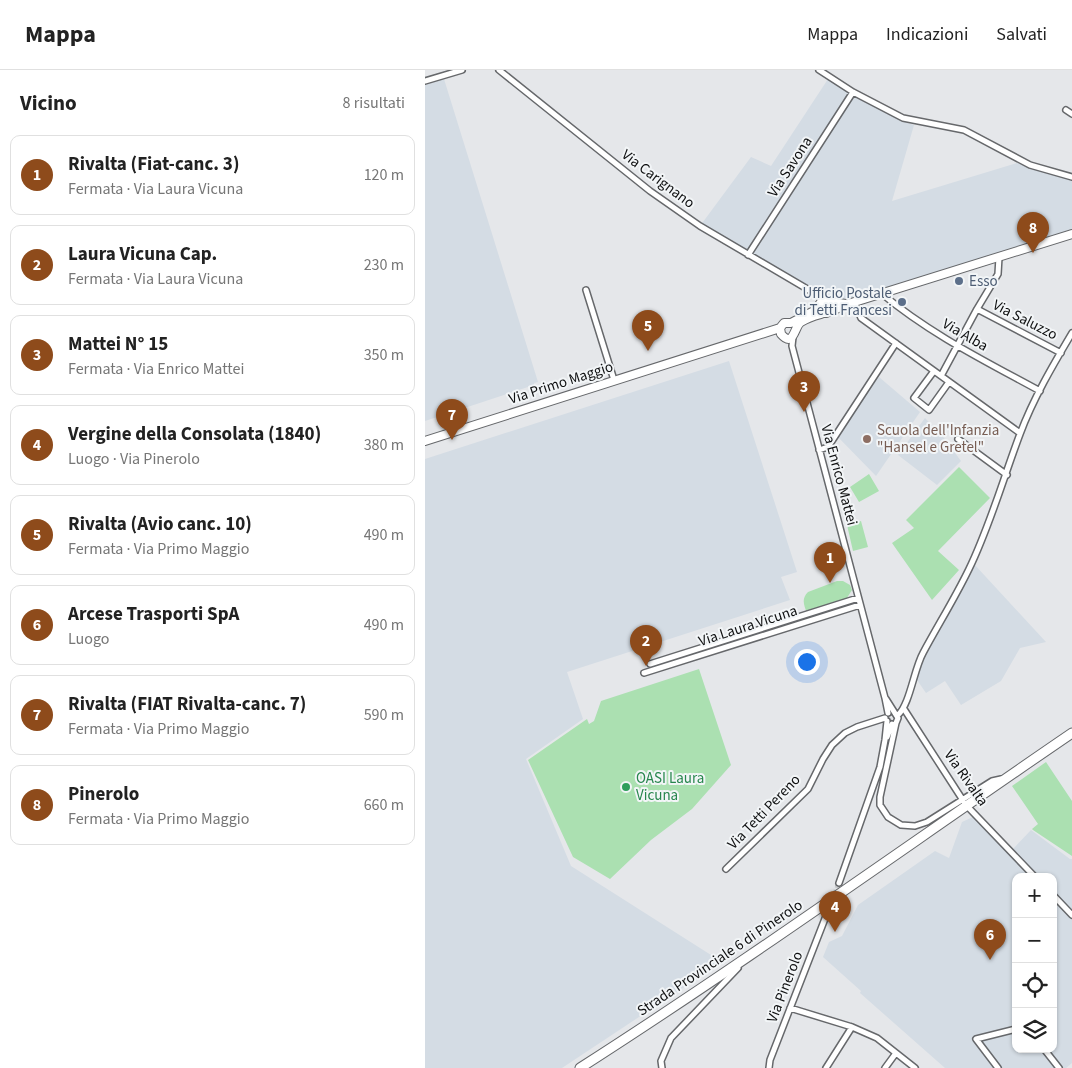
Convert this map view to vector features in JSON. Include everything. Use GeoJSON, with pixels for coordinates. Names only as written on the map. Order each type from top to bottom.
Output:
{"type":"FeatureCollection","features":[{"type":"Feature","properties":{"kind":"main road","name":"Via Primo Maggio"},"geometry":{"type":"LineString","coordinates":[[425,441],[763,332],[787,332],[801,322],[851,303],[1072,234]]}},
{"type":"Feature","properties":{"kind":"main road"},"geometry":{"type":"LineString","coordinates":[[822,301],[828,301],[831,308],[826,313],[820,311],[818,306],[822,301]]}},
{"type":"Feature","properties":{"kind":"main road","name":"Via Primo Maggio"},"geometry":{"type":"LineString","coordinates":[[828,301],[851,303]]}},
{"type":"Feature","properties":{"kind":"main road","name":"Via Primo Maggio"},"geometry":{"type":"LineString","coordinates":[[787,332],[814,312],[818,306]]}},
{"type":"Feature","properties":{"kind":"main road","name":"Strada Provinciale 6 di Pinerolo"},"geometry":{"type":"LineString","coordinates":[[580,1068],[637,1032],[750,955],[964,802],[1007,778],[1072,733]]}},
{"type":"Feature","properties":{"kind":"street"},"geometry":{"type":"LineString","coordinates":[[427,79],[462,70]]}},
{"type":"Feature","properties":{"kind":"street","name":"Via Carignano"},"geometry":{"type":"LineString","coordinates":[[499,70],[650,191],[700,226],[828,301]]}},
{"type":"Feature","properties":{"kind":"street"},"geometry":{"type":"LineString","coordinates":[[819,70],[853,92],[903,118],[964,130],[1030,165],[1072,177]]}},
{"type":"Feature","properties":{"kind":"street","name":"Via Savona"},"geometry":{"type":"LineString","coordinates":[[748,255],[853,92]]}},
{"type":"Feature","properties":{"kind":"street"},"geometry":{"type":"LineString","coordinates":[[1066,110],[1072,114]]}},
{"type":"Feature","properties":{"kind":"street"},"geometry":{"type":"LineString","coordinates":[[941,376],[998,274],[999,257]]}},
{"type":"Feature","properties":{"kind":"street"},"geometry":{"type":"LineString","coordinates":[[586,290],[614,380]]}},
{"type":"Feature","properties":{"kind":"street"},"geometry":{"type":"LineString","coordinates":[[813,293],[818,300],[818,306]]}},
{"type":"Feature","properties":{"kind":"street","name":"Via Alba"},"geometry":{"type":"LineString","coordinates":[[881,293],[908,315],[957,347],[1040,391]]}},
{"type":"Feature","properties":{"kind":"street"},"geometry":{"type":"LineString","coordinates":[[851,303],[861,318],[1020,433]]}},
{"type":"Feature","properties":{"kind":"street","name":"Via Saluzzo"},"geometry":{"type":"LineString","coordinates":[[977,310],[1061,352]]}},
{"type":"Feature","properties":{"kind":"street","name":"Via Enrico Mattei"},"geometry":{"type":"LineString","coordinates":[[787,332],[885,698],[892,717]]}},
{"type":"Feature","properties":{"kind":"street"},"geometry":{"type":"LineString","coordinates":[[839,883],[875,783],[892,717],[905,707],[922,654],[969,569],[1007,475],[1020,433],[1040,391],[1072,333]]}},
{"type":"Feature","properties":{"kind":"street"},"geometry":{"type":"LineString","coordinates":[[819,450],[828,447],[896,343]]}},
{"type":"Feature","properties":{"kind":"street"},"geometry":{"type":"LineString","coordinates":[[934,371],[914,398],[929,410],[949,382]]}},
{"type":"Feature","properties":{"kind":"street"},"geometry":{"type":"LineString","coordinates":[[958,439],[1007,475]]}},
{"type":"Feature","properties":{"kind":"street","name":"Via Laura Vicuna"},"geometry":{"type":"LineString","coordinates":[[650,664],[859,598]]}},
{"type":"Feature","properties":{"kind":"street","name":"Via Laura Vicuna"},"geometry":{"type":"LineString","coordinates":[[644,673],[860,605]]}},
{"type":"Feature","properties":{"kind":"street","name":"Via Rivalta"},"geometry":{"type":"LineString","coordinates":[[905,707],[964,802],[1031,873]]}},
{"type":"Feature","properties":{"kind":"street"},"geometry":{"type":"LineString","coordinates":[[892,717],[880,797],[880,805],[888,817],[901,825],[915,826],[927,822],[951,807],[964,802]]}},
{"type":"Feature","properties":{"kind":"street","name":"Via Tetti Pereno"},"geometry":{"type":"LineString","coordinates":[[726,868],[808,789],[832,745],[845,733],[857,727],[892,717]]}},
{"type":"Feature","properties":{"kind":"street"},"geometry":{"type":"LineString","coordinates":[[1057,899],[1072,914]]}},
{"type":"Feature","properties":{"kind":"street","name":"Via Pinerolo"},"geometry":{"type":"LineString","coordinates":[[768,1068],[826,916]]}},
{"type":"Feature","properties":{"kind":"street"},"geometry":{"type":"LineString","coordinates":[[662,1068],[661,1061],[671,1038],[750,955]]}},
{"type":"Feature","properties":{"kind":"street"},"geometry":{"type":"LineString","coordinates":[[790,1008],[852,1027],[877,1038],[915,1068]]}},
{"type":"Feature","properties":{"kind":"street"},"geometry":{"type":"LineString","coordinates":[[826,1068],[852,1027]]}},
{"type":"Feature","properties":{"kind":"street"},"geometry":{"type":"LineString","coordinates":[[998,1068],[976,1039],[1012,1029]]}},
{"type":"Feature","properties":{"kind":"street"},"geometry":{"type":"LineString","coordinates":[[885,1068],[896,1053]]}},
{"type":"Feature","properties":{"kind":"street"},"geometry":{"type":"LineString","coordinates":[[1047,1053],[1059,1068]]}},
{"type":"Feature","properties":{"kind":"shaded area"},"geometry":{"type":"Polygon","coordinates":[[[444,79],[538,382],[534,383],[534,385],[425,421],[425,85],[444,79]]]}},
{"type":"Feature","properties":{"kind":"shaded area"},"geometry":{"type":"Polygon","coordinates":[[[828,79],[905,122],[914,125],[892,201],[1017,163],[1072,178],[1072,234],[854,302],[813,293],[700,226],[751,157],[771,166],[828,79]]]}},
{"type":"Feature","properties":{"kind":"shaded area"},"geometry":{"type":"Polygon","coordinates":[[[729,361],[797,572],[781,577],[790,600],[567,672],[583,719],[526,759],[571,866],[722,962],[562,1068],[425,1068],[425,459],[729,361]]]}},
{"type":"Feature","properties":{"kind":"shaded area"},"geometry":{"type":"Polygon","coordinates":[[[879,377],[920,412],[876,476],[836,435],[879,377]]]}},
{"type":"Feature","properties":{"kind":"shaded area"},"geometry":{"type":"Polygon","coordinates":[[[925,418],[944,438],[961,461],[937,485],[898,455],[925,418]]]}},
{"type":"Feature","properties":{"kind":"shaded area"},"geometry":{"type":"Polygon","coordinates":[[[974,564],[1046,642],[1020,648],[1001,681],[961,705],[945,681],[926,693],[915,677],[924,656],[974,564]]]}},
{"type":"Feature","properties":{"kind":"shaded area"},"geometry":{"type":"Polygon","coordinates":[[[973,817],[1013,849],[1031,830],[1072,859],[1072,1063],[1066,1068],[945,1068],[860,993],[861,991],[823,957],[829,942],[842,936],[858,905],[935,851],[949,858],[962,822],[973,817]]]}},
{"type":"Feature","properties":{"kind":"green space"},"geometry":{"type":"Polygon","coordinates":[[[959,467],[990,498],[938,551],[959,570],[932,600],[892,543],[914,528],[906,520],[959,467]]]}},
{"type":"Feature","properties":{"kind":"green space"},"geometry":{"type":"Polygon","coordinates":[[[869,474],[879,491],[859,502],[850,487],[869,474]]]}},
{"type":"Feature","properties":{"kind":"green space"},"geometry":{"type":"Polygon","coordinates":[[[861,521],[868,547],[853,551],[847,525],[861,521]]]}},
{"type":"Feature","properties":{"kind":"green space"},"geometry":{"type":"Polygon","coordinates":[[[837,581],[843,581],[850,585],[852,590],[845,601],[807,613],[804,600],[808,592],[837,581]]]}},
{"type":"Feature","properties":{"kind":"green space","name":"OASI Laura Vicuna"},"geometry":{"type":"Polygon","coordinates":[[[699,669],[731,765],[692,809],[651,840],[610,879],[573,857],[528,760],[587,719],[589,724],[594,721],[601,701],[699,669]]]}},
{"type":"Feature","properties":{"kind":"green space"},"geometry":{"type":"Polygon","coordinates":[[[1046,762],[1072,801],[1072,856],[1032,829],[1038,824],[1012,786],[1046,762]]]}},
{"type":"Feature","properties":{"kind":"tunnel"},"geometry":{"type":"LineString","coordinates":[[826,916],[839,883]]}},
{"type":"Feature","properties":{"kind":"place","name":"Pinerolo"},"geometry":{"type":"Point","coordinates":[1033,253]}},
{"type":"Feature","properties":{"kind":"place","name":"Esso"},"geometry":{"type":"Point","coordinates":[959,281]}},
{"type":"Feature","properties":{"kind":"place","name":"Ufficio Postale di Tetti Francesi"},"geometry":{"type":"Point","coordinates":[902,302]}},
{"type":"Feature","properties":{"kind":"place","name":"Rivalta (Avio canc. 10)"},"geometry":{"type":"Point","coordinates":[648,351]}},
{"type":"Feature","properties":{"kind":"place","name":"Mattei N° 15"},"geometry":{"type":"Point","coordinates":[804,412]}},
{"type":"Feature","properties":{"kind":"place","name":"Scuola dell'Infanzia \"Hansel e Gretel\""},"geometry":{"type":"Point","coordinates":[867,439]}},
{"type":"Feature","properties":{"kind":"place","name":"Rivalta (FIAT Rivalta-canc. 7)"},"geometry":{"type":"Point","coordinates":[452,440]}},
{"type":"Feature","properties":{"kind":"place","name":"Rivalta (Fiat-canc. 3)"},"geometry":{"type":"Point","coordinates":[830,583]}},
{"type":"Feature","properties":{"kind":"place","name":"Laura Vicuna Cap."},"geometry":{"type":"Point","coordinates":[646,666]}},
{"type":"Feature","properties":{"kind":"place","name":"OASI Laura Vicuna"},"geometry":{"type":"Point","coordinates":[626,787]}},
{"type":"Feature","properties":{"kind":"place","name":"Vergine della Consolata (1840)"},"geometry":{"type":"Point","coordinates":[835,932]}},
{"type":"Feature","properties":{"kind":"place","name":"Arcese Trasporti SpA"},"geometry":{"type":"Point","coordinates":[990,960]}}]}
